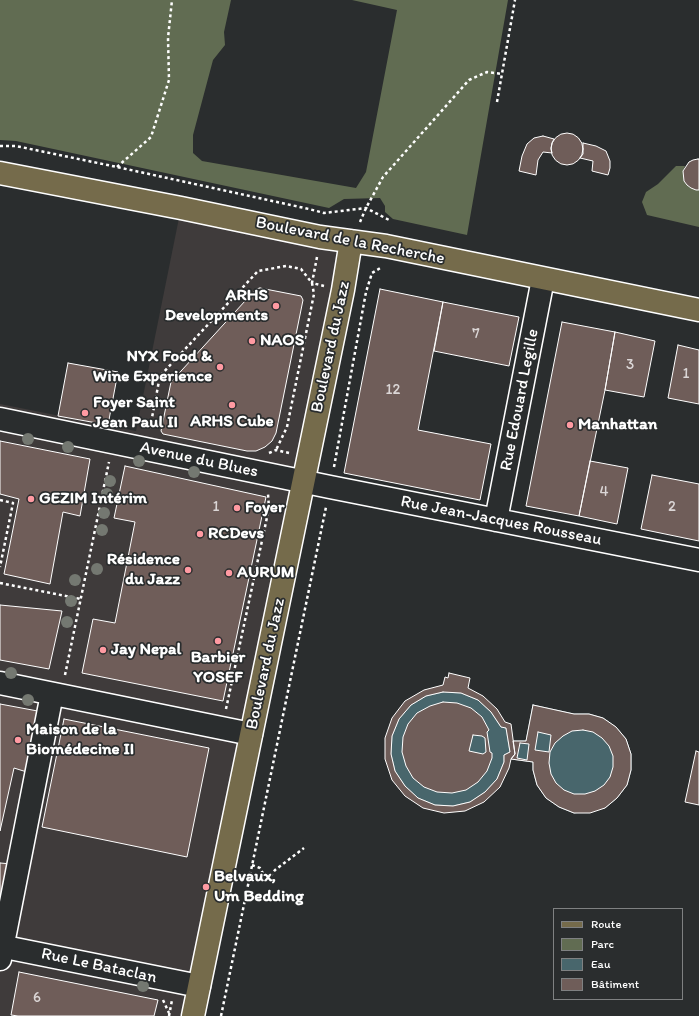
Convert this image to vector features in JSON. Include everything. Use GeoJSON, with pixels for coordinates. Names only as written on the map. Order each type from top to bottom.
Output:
{"type":"FeatureCollection","features":[{"type":"Feature","properties":{"kind":"main road","name":"Boulevard de la Recherche"},"geometry":{"type":"LineString","coordinates":[[0,173],[320,237],[386,246],[699,310]]}},
{"type":"Feature","properties":{"kind":"main road","name":"Boulevard du Jazz"},"geometry":{"type":"LineString","coordinates":[[193,1016],[304,482],[343,290],[351,241]]}},
{"type":"Feature","properties":{"kind":"street","name":"Rue Edouard Legille"},"geometry":{"type":"LineString","coordinates":[[496,520],[543,279]]}},
{"type":"Feature","properties":{"kind":"street","name":"Avenue du Blues"},"geometry":{"type":"LineString","coordinates":[[0,419],[304,482]]}},
{"type":"Feature","properties":{"kind":"street","name":"Rue Jean-Jacques Rousseau"},"geometry":{"type":"LineString","coordinates":[[304,482],[699,560]]}},
{"type":"Feature","properties":{"kind":"street"},"geometry":{"type":"LineString","coordinates":[[0,683],[251,734]]}},
{"type":"Feature","properties":{"kind":"street"},"geometry":{"type":"LineString","coordinates":[[1,950],[57,694]]}},
{"type":"Feature","properties":{"kind":"street","name":"Rue Le Bataclan"},"geometry":{"type":"LineString","coordinates":[[1,950],[199,986]]}},
{"type":"Feature","properties":{"kind":"path"},"geometry":{"type":"LineString","coordinates":[[117,167],[151,137],[169,80],[168,38],[172,0]]}},
{"type":"Feature","properties":{"kind":"path"},"geometry":{"type":"LineString","coordinates":[[497,102],[515,0]]}},
{"type":"Feature","properties":{"kind":"path"},"geometry":{"type":"LineString","coordinates":[[366,208],[383,178],[469,80],[487,72],[502,74]]}},
{"type":"Feature","properties":{"kind":"path"},"geometry":{"type":"LineString","coordinates":[[0,146],[16,146],[117,167],[309,208],[324,214],[366,208],[391,221]]}},
{"type":"Feature","properties":{"kind":"path"},"geometry":{"type":"LineString","coordinates":[[145,449],[160,376],[258,271],[286,266],[301,269],[312,283],[314,294],[287,427],[276,450]]}},
{"type":"Feature","properties":{"kind":"path"},"geometry":{"type":"LineString","coordinates":[[334,463],[366,292],[372,273],[382,267]]}},
{"type":"Feature","properties":{"kind":"path"},"geometry":{"type":"LineString","coordinates":[[57,694],[81,599],[113,442]]}},
{"type":"Feature","properties":{"kind":"path"},"geometry":{"type":"LineString","coordinates":[[225,712],[269,508],[267,491]]}},
{"type":"Feature","properties":{"kind":"path"},"geometry":{"type":"LineString","coordinates":[[0,500],[13,503],[0,567]]}},
{"type":"Feature","properties":{"kind":"path"},"geometry":{"type":"LineString","coordinates":[[221,1016],[323,520]]}},
{"type":"Feature","properties":{"kind":"path"},"geometry":{"type":"LineString","coordinates":[[0,583],[81,599]]}},
{"type":"Feature","properties":{"kind":"path"},"geometry":{"type":"LineString","coordinates":[[252,865],[260,868],[264,875],[270,877],[275,870],[304,848]]}},
{"type":"Feature","properties":{"kind":"shaded area"},"geometry":{"type":"Polygon","coordinates":[[[181,208],[351,241],[193,1016],[0,1016],[0,404],[136,431],[181,208]]]}},
{"type":"Feature","properties":{"kind":"green space"},"geometry":{"type":"Polygon","coordinates":[[[0,0],[231,0],[224,32],[225,45],[213,60],[193,135],[193,153],[202,161],[356,188],[366,172],[397,10],[352,0],[508,0],[467,235],[393,219],[385,212],[385,206],[380,198],[344,199],[329,208],[16,141],[0,140],[0,0]]]}},
{"type":"Feature","properties":{"kind":"green space"},"geometry":{"type":"Polygon","coordinates":[[[676,166],[685,166],[683,171],[684,181],[691,188],[699,190],[699,227],[647,215],[642,202],[646,192],[658,184],[676,166]]]}},
{"type":"Feature","properties":{"kind":"water"},"geometry":{"type":"Polygon","coordinates":[[[443,692],[461,693],[478,700],[491,712],[501,727],[506,728],[510,752],[504,755],[504,762],[497,779],[485,792],[470,802],[453,806],[435,805],[418,798],[405,786],[395,771],[391,754],[392,736],[399,719],[411,705],[426,696],[443,692]]]}},
{"type":"Feature","properties":{"kind":"water"},"geometry":{"type":"Polygon","coordinates":[[[533,705],[574,714],[589,714],[603,718],[616,727],[626,739],[631,754],[631,770],[627,785],[617,798],[605,808],[574,813],[559,807],[546,798],[537,785],[533,770],[533,762],[511,759],[513,741],[526,741],[533,705]]]}},
{"type":"Feature","properties":{"kind":"building"},"geometry":{"type":"Polygon","coordinates":[[[564,133],[570,133],[580,140],[583,149],[582,155],[576,162],[570,165],[564,165],[554,158],[551,152],[551,146],[558,136],[564,133]]]}},
{"type":"Feature","properties":{"kind":"building"},"geometry":{"type":"Polygon","coordinates":[[[543,136],[554,139],[551,148],[552,153],[543,152],[538,160],[536,175],[519,171],[522,156],[527,144],[534,138],[543,136]]]}},
{"type":"Feature","properties":{"kind":"building"},"geometry":{"type":"Polygon","coordinates":[[[583,143],[596,146],[606,151],[610,161],[608,175],[592,171],[593,161],[580,158],[583,154],[583,143]]]}},
{"type":"Feature","properties":{"kind":"building"},"geometry":{"type":"Polygon","coordinates":[[[699,159],[699,190],[696,190],[687,185],[684,181],[683,171],[689,162],[699,159]]]}},
{"type":"Feature","properties":{"kind":"building","name":"NAOS"},"geometry":{"type":"Polygon","coordinates":[[[260,288],[301,296],[303,300],[276,433],[272,441],[265,447],[256,451],[247,451],[163,434],[161,431],[171,382],[256,289],[260,288]]]}},
{"type":"Feature","properties":{"kind":"building"},"geometry":{"type":"Polygon","coordinates":[[[380,289],[443,302],[418,430],[491,444],[480,500],[344,473],[380,289]]]}},
{"type":"Feature","properties":{"kind":"building"},"geometry":{"type":"Polygon","coordinates":[[[443,302],[519,317],[509,366],[434,351],[443,302]]]}},
{"type":"Feature","properties":{"kind":"building","name":"Manhattan"},"geometry":{"type":"Polygon","coordinates":[[[562,322],[615,332],[605,390],[579,516],[526,506],[562,322]]]}},
{"type":"Feature","properties":{"kind":"building"},"geometry":{"type":"Polygon","coordinates":[[[615,332],[655,341],[644,397],[605,390],[615,332]]]}},
{"type":"Feature","properties":{"kind":"building"},"geometry":{"type":"Polygon","coordinates":[[[678,345],[699,350],[699,404],[668,398],[678,345]]]}},
{"type":"Feature","properties":{"kind":"building"},"geometry":{"type":"Polygon","coordinates":[[[68,363],[118,372],[108,425],[58,416],[68,363]]]}},
{"type":"Feature","properties":{"kind":"building"},"geometry":{"type":"Polygon","coordinates":[[[0,441],[90,459],[80,516],[63,512],[50,584],[4,574],[19,499],[0,494],[0,441]]]}},
{"type":"Feature","properties":{"kind":"building"},"geometry":{"type":"Polygon","coordinates":[[[590,461],[628,468],[617,524],[579,516],[590,461]]]}},
{"type":"Feature","properties":{"kind":"building","name":"Résidence du Jazz"},"geometry":{"type":"Polygon","coordinates":[[[125,466],[266,497],[223,701],[82,673],[93,619],[115,623],[135,522],[114,518],[125,466]]]}},
{"type":"Feature","properties":{"kind":"building"},"geometry":{"type":"Polygon","coordinates":[[[652,475],[699,484],[699,541],[641,529],[652,475]]]}},
{"type":"Feature","properties":{"kind":"building"},"geometry":{"type":"Polygon","coordinates":[[[0,605],[62,611],[49,669],[0,660],[0,605]]]}},
{"type":"Feature","properties":{"kind":"building"},"geometry":{"type":"Polygon","coordinates":[[[449,673],[470,678],[468,688],[483,696],[497,709],[505,722],[511,724],[515,754],[511,759],[509,768],[500,787],[484,802],[465,811],[444,813],[423,808],[405,796],[392,780],[385,759],[385,738],[392,718],[405,701],[424,690],[443,685],[445,677],[448,678],[449,673]],[[443,692],[426,696],[411,705],[399,719],[392,736],[391,754],[395,771],[405,786],[418,798],[435,805],[453,806],[470,802],[485,792],[497,779],[504,762],[504,755],[510,752],[506,728],[501,727],[491,712],[478,700],[461,693],[443,692]]]}},
{"type":"Feature","properties":{"kind":"building"},"geometry":{"type":"Polygon","coordinates":[[[443,702],[457,703],[471,708],[482,717],[489,730],[487,732],[492,758],[487,771],[478,782],[466,790],[452,793],[437,792],[424,787],[413,778],[406,766],[402,752],[403,737],[408,724],[417,713],[430,706],[443,702]],[[473,735],[469,751],[483,754],[486,752],[485,738],[482,736],[473,735]]]}},
{"type":"Feature","properties":{"kind":"building","name":"Maison de la Biomédecine II"},"geometry":{"type":"Polygon","coordinates":[[[0,704],[43,712],[30,773],[14,768],[0,831],[0,704]]]}},
{"type":"Feature","properties":{"kind":"building"},"geometry":{"type":"Polygon","coordinates":[[[533,705],[574,714],[589,714],[603,718],[616,727],[626,739],[631,754],[631,770],[627,785],[617,798],[605,808],[590,813],[574,813],[559,807],[546,798],[537,785],[533,770],[533,762],[511,759],[515,754],[513,741],[526,741],[533,705]],[[583,730],[572,731],[555,743],[550,752],[549,763],[551,774],[556,783],[564,790],[574,794],[585,794],[595,791],[604,785],[610,777],[613,767],[613,756],[609,746],[602,738],[593,732],[583,730]],[[538,732],[535,750],[549,752],[551,735],[538,732]],[[520,743],[517,758],[527,760],[529,744],[520,743]]]}},
{"type":"Feature","properties":{"kind":"building"},"geometry":{"type":"Polygon","coordinates":[[[64,719],[209,748],[187,857],[42,827],[64,719]]]}},
{"type":"Feature","properties":{"kind":"building"},"geometry":{"type":"Polygon","coordinates":[[[696,751],[699,752],[699,805],[685,802],[696,751]]]}},
{"type":"Feature","properties":{"kind":"building"},"geometry":{"type":"Polygon","coordinates":[[[0,863],[12,864],[0,919],[0,863]]]}},
{"type":"Feature","properties":{"kind":"building"},"geometry":{"type":"Polygon","coordinates":[[[19,972],[158,1000],[154,1016],[11,1015],[19,972]]]}},
{"type":"Feature","properties":{"kind":"place","name":"ARHS Developments"},"geometry":{"type":"Point","coordinates":[276,306]}},
{"type":"Feature","properties":{"kind":"place","name":"NAOS"},"geometry":{"type":"Point","coordinates":[252,341]}},
{"type":"Feature","properties":{"kind":"place","name":"NYX Food & Wine Experience"},"geometry":{"type":"Point","coordinates":[220,367]}},
{"type":"Feature","properties":{"kind":"place","name":"ARHS Cube"},"geometry":{"type":"Point","coordinates":[232,405]}},
{"type":"Feature","properties":{"kind":"place","name":"Foyer Saint Jean Paul II"},"geometry":{"type":"Point","coordinates":[85,413]}},
{"type":"Feature","properties":{"kind":"place","name":"Manhattan"},"geometry":{"type":"Point","coordinates":[570,425]}},
{"type":"Feature","properties":{"kind":"place","name":"GEZIM Intérim"},"geometry":{"type":"Point","coordinates":[31,499]}},
{"type":"Feature","properties":{"kind":"place","name":"Foyer"},"geometry":{"type":"Point","coordinates":[237,508]}},
{"type":"Feature","properties":{"kind":"place","name":"RCDevs"},"geometry":{"type":"Point","coordinates":[200,534]}},
{"type":"Feature","properties":{"kind":"place","name":"Résidence du Jazz"},"geometry":{"type":"Point","coordinates":[188,570]}},
{"type":"Feature","properties":{"kind":"place","name":"AURUM"},"geometry":{"type":"Point","coordinates":[229,573]}},
{"type":"Feature","properties":{"kind":"place","name":"Barbier YOSEF"},"geometry":{"type":"Point","coordinates":[218,641]}},
{"type":"Feature","properties":{"kind":"place","name":"Jay Nepal"},"geometry":{"type":"Point","coordinates":[103,650]}},
{"type":"Feature","properties":{"kind":"place","name":"Maison de la Biomédecine II"},"geometry":{"type":"Point","coordinates":[18,740]}},
{"type":"Feature","properties":{"kind":"place","name":"Belvaux, Um Bedding"},"geometry":{"type":"Point","coordinates":[206,887]}}]}
